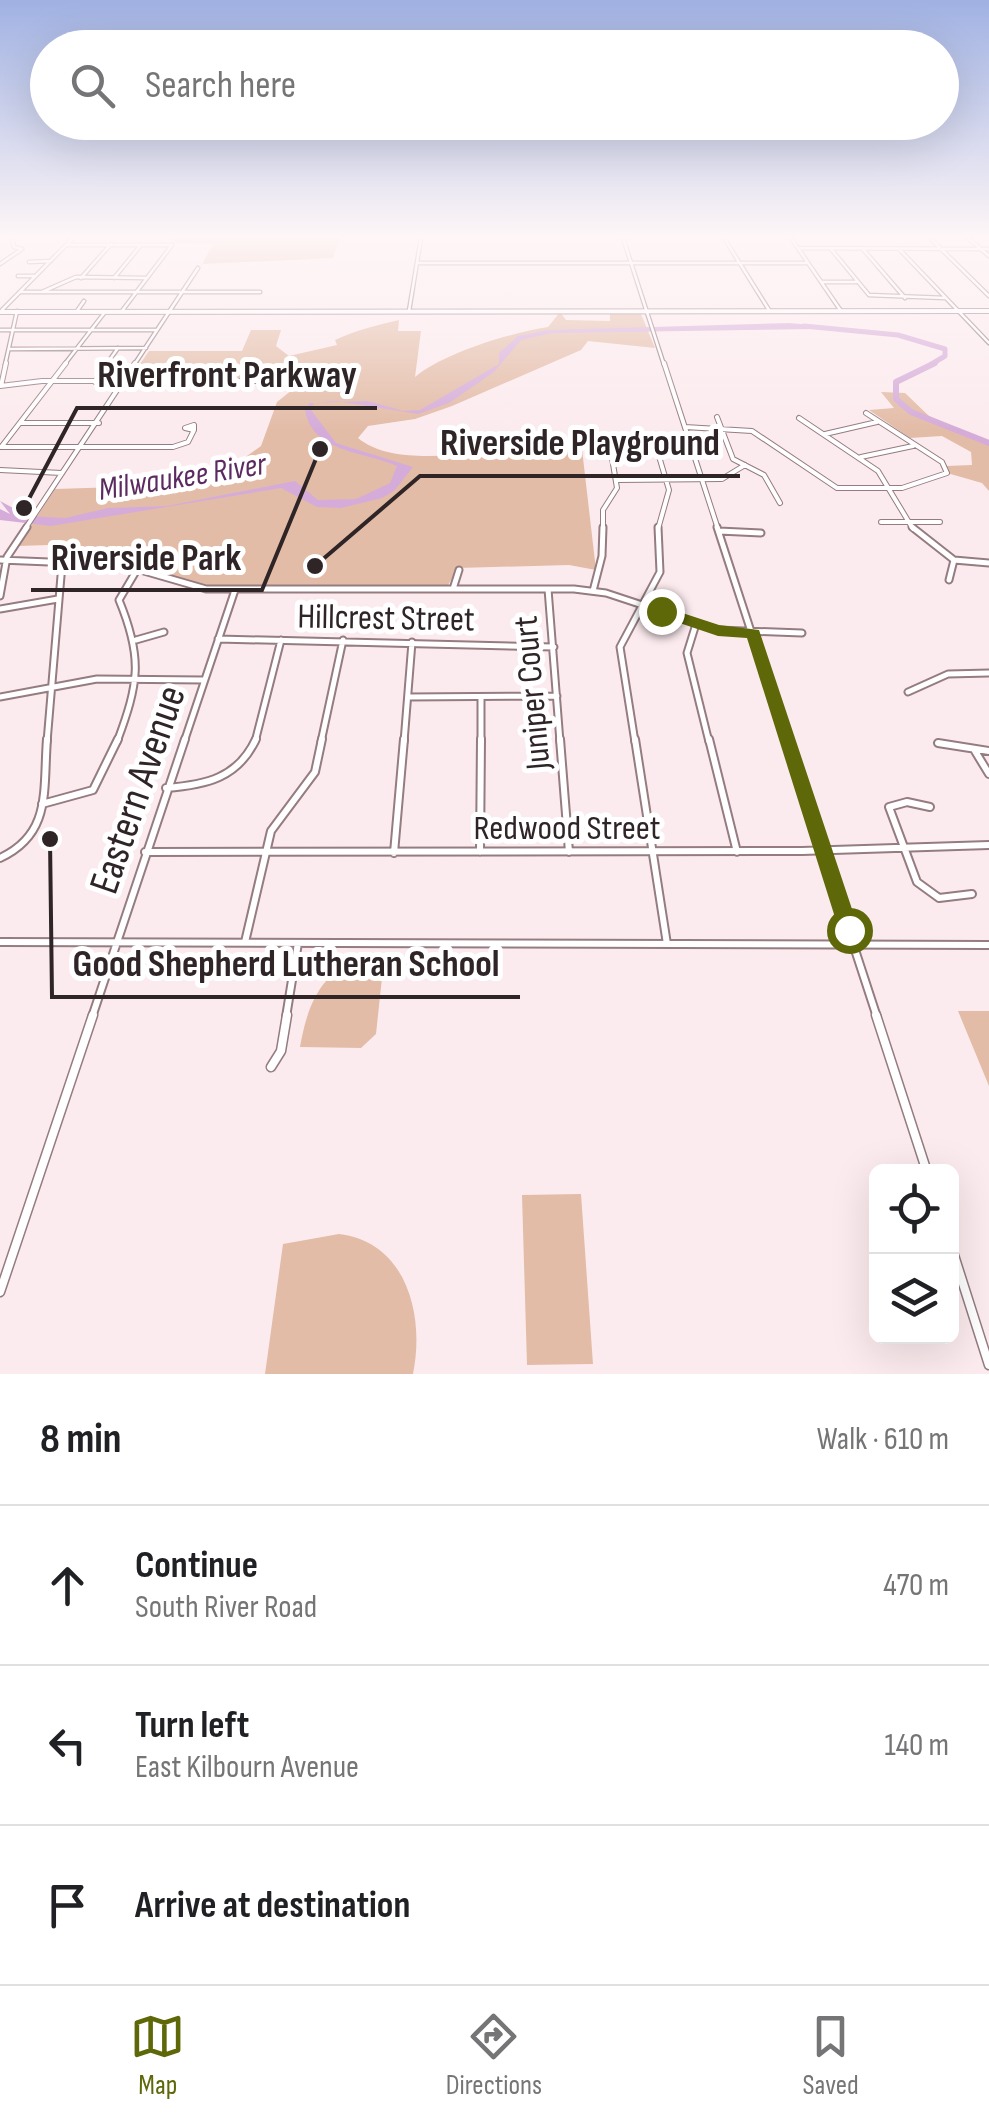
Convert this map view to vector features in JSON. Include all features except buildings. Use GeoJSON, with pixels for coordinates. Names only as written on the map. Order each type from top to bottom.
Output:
{"type":"FeatureCollection","features":[{"type":"Feature","properties":{"kind":"main road"},"geometry":{"type":"LineString","coordinates":[[634,310],[651,322],[660,310]]}},
{"type":"Feature","properties":{"kind":"main road"},"geometry":{"type":"LineString","coordinates":[[660,310],[804,311]]}},
{"type":"Feature","properties":{"kind":"main road"},"geometry":{"type":"LineString","coordinates":[[1,311],[989,311]]}},
{"type":"Feature","properties":{"kind":"street"},"geometry":{"type":"LineString","coordinates":[[76,311],[84,302]]}},
{"type":"Feature","properties":{"kind":"street"},"geometry":{"type":"LineString","coordinates":[[122,311],[128,302]]}},
{"type":"Feature","properties":{"kind":"street"},"geometry":{"type":"LineString","coordinates":[[0,596],[3,561],[83,448],[177,302]]}},
{"type":"Feature","properties":{"kind":"street"},"geometry":{"type":"LineString","coordinates":[[410,310],[411,302]]}},
{"type":"Feature","properties":{"kind":"street"},"geometry":{"type":"LineString","coordinates":[[645,302],[668,386],[704,480],[924,1164]]}},
{"type":"Feature","properties":{"kind":"street"},"geometry":{"type":"LineString","coordinates":[[765,302],[769,310]]}},
{"type":"Feature","properties":{"kind":"street"},"geometry":{"type":"LineString","coordinates":[[836,302],[842,311]]}},
{"type":"Feature","properties":{"kind":"street"},"geometry":{"type":"LineString","coordinates":[[949,302],[989,344]]}},
{"type":"Feature","properties":{"kind":"street"},"geometry":{"type":"LineString","coordinates":[[542,310],[542,322]]}},
{"type":"Feature","properties":{"kind":"street"},"geometry":{"type":"LineString","coordinates":[[17,311],[0,386],[51,382],[312,381]]}},
{"type":"Feature","properties":{"kind":"street"},"geometry":{"type":"LineString","coordinates":[[0,448],[106,311]]}},
{"type":"Feature","properties":{"kind":"street"},"geometry":{"type":"LineString","coordinates":[[0,330],[159,330]]}},
{"type":"Feature","properties":{"kind":"street"},"geometry":{"type":"LineString","coordinates":[[95,382],[118,348]]}},
{"type":"Feature","properties":{"kind":"street"},"geometry":{"type":"LineString","coordinates":[[9,349],[147,348]]}},
{"type":"Feature","properties":{"kind":"street"},"geometry":{"type":"LineString","coordinates":[[686,427],[752,431],[809,465],[832,486],[888,489],[947,473],[942,462],[866,413]]}},
{"type":"Feature","properties":{"kind":"street"},"geometry":{"type":"LineString","coordinates":[[716,417],[734,459],[764,476],[780,503]]}},
{"type":"Feature","properties":{"kind":"street"},"geometry":{"type":"LineString","coordinates":[[799,418],[878,471],[908,522],[954,560],[989,564]]}},
{"type":"Feature","properties":{"kind":"street"},"geometry":{"type":"LineString","coordinates":[[20,422],[99,422]]}},
{"type":"Feature","properties":{"kind":"street"},"geometry":{"type":"LineString","coordinates":[[823,435],[880,422]]}},
{"type":"Feature","properties":{"kind":"street"},"geometry":{"type":"LineString","coordinates":[[0,448],[178,447],[188,442],[194,430]]}},
{"type":"Feature","properties":{"kind":"street"},"geometry":{"type":"LineString","coordinates":[[859,458],[916,445]]}},
{"type":"Feature","properties":{"kind":"street"},"geometry":{"type":"LineString","coordinates":[[593,591],[602,556],[603,510],[617,488],[610,452]]}},
{"type":"Feature","properties":{"kind":"street"},"geometry":{"type":"LineString","coordinates":[[658,453],[668,498],[657,524],[662,549],[660,572],[620,647],[667,944]]}},
{"type":"Feature","properties":{"kind":"street"},"geometry":{"type":"LineString","coordinates":[[616,480],[728,478],[746,466]]}},
{"type":"Feature","properties":{"kind":"street"},"geometry":{"type":"LineString","coordinates":[[0,470],[63,473]]}},
{"type":"Feature","properties":{"kind":"street"},"geometry":{"type":"LineString","coordinates":[[880,522],[940,522]]}},
{"type":"Feature","properties":{"kind":"street"},"geometry":{"type":"LineString","coordinates":[[720,531],[761,533]]}},
{"type":"Feature","properties":{"kind":"street"},"geometry":{"type":"LineString","coordinates":[[949,580],[954,560]]}},
{"type":"Feature","properties":{"kind":"street"},"geometry":{"type":"LineString","coordinates":[[3,561],[138,568],[190,587],[234,590],[593,591],[696,624],[754,634],[802,633]]}},
{"type":"Feature","properties":{"kind":"street"},"geometry":{"type":"LineString","coordinates":[[0,858],[34,836],[42,804],[62,564]]}},
{"type":"Feature","properties":{"kind":"street"},"geometry":{"type":"LineString","coordinates":[[42,804],[94,791],[123,721],[140,666],[136,640],[119,600],[138,568]]}},
{"type":"Feature","properties":{"kind":"street"},"geometry":{"type":"LineString","coordinates":[[453,588],[459,570]]}},
{"type":"Feature","properties":{"kind":"street","name":"Juniper Court"},"geometry":{"type":"LineString","coordinates":[[548,589],[570,852]]}},
{"type":"Feature","properties":{"kind":"street","name":"Eastern Avenue"},"geometry":{"type":"LineString","coordinates":[[0,1292],[234,590]]}},
{"type":"Feature","properties":{"kind":"street"},"geometry":{"type":"LineString","coordinates":[[0,609],[58,598]]}},
{"type":"Feature","properties":{"kind":"street"},"geometry":{"type":"LineString","coordinates":[[696,624],[687,652],[737,852]]}},
{"type":"Feature","properties":{"kind":"street"},"geometry":{"type":"LineString","coordinates":[[136,640],[164,632]]}},
{"type":"Feature","properties":{"kind":"street","name":"Hillcrest Street"},"geometry":{"type":"LineString","coordinates":[[218,640],[554,647]]}},
{"type":"Feature","properties":{"kind":"street"},"geometry":{"type":"LineString","coordinates":[[166,788],[216,784],[247,763],[281,640]]}},
{"type":"Feature","properties":{"kind":"street"},"geometry":{"type":"LineString","coordinates":[[245,942],[271,831],[315,772],[343,640]]}},
{"type":"Feature","properties":{"kind":"street"},"geometry":{"type":"LineString","coordinates":[[394,853],[412,642]]}},
{"type":"Feature","properties":{"kind":"street"},"geometry":{"type":"LineString","coordinates":[[908,692],[948,674],[989,672]]}},
{"type":"Feature","properties":{"kind":"street"},"geometry":{"type":"LineString","coordinates":[[0,696],[52,685],[204,680]]}},
{"type":"Feature","properties":{"kind":"street"},"geometry":{"type":"LineString","coordinates":[[408,697],[557,696]]}},
{"type":"Feature","properties":{"kind":"street"},"geometry":{"type":"LineString","coordinates":[[480,852],[481,697]]}},
{"type":"Feature","properties":{"kind":"street"},"geometry":{"type":"LineString","coordinates":[[938,743],[989,751]]}},
{"type":"Feature","properties":{"kind":"street"},"geometry":{"type":"LineString","coordinates":[[975,750],[989,774]]}},
{"type":"Feature","properties":{"kind":"street"},"geometry":{"type":"LineString","coordinates":[[930,807],[907,802],[889,808],[917,882],[928,894],[939,898],[972,894]]}},
{"type":"Feature","properties":{"kind":"street","name":"Redwood Street"},"geometry":{"type":"LineString","coordinates":[[146,852],[737,852],[989,844]]}},
{"type":"Feature","properties":{"kind":"street"},"geometry":{"type":"LineString","coordinates":[[0,942],[989,944]]}},
{"type":"Feature","properties":{"kind":"street"},"geometry":{"type":"LineString","coordinates":[[270,1067],[281,1051],[298,944]]}},
{"type":"Feature","properties":{"kind":"street"},"geometry":{"type":"LineString","coordinates":[[954,1254],[989,1364]]}},
{"type":"Feature","properties":{"kind":"shaded area"},"geometry":{"type":"Polygon","coordinates":[[[560,312],[566,320],[610,321],[610,313],[641,314],[655,348],[588,341],[581,350],[452,406],[415,419],[368,426],[358,438],[385,451],[416,456],[479,454],[484,450],[582,449],[596,570],[569,565],[458,568],[447,587],[209,587],[179,582],[137,564],[73,562],[79,544],[18,546],[55,489],[118,487],[240,461],[261,446],[277,402],[302,382],[129,380],[149,351],[242,351],[251,330],[281,330],[276,346],[289,356],[337,345],[335,340],[342,337],[399,320],[398,331],[421,331],[415,377],[478,345],[548,327],[560,312]]]}},
{"type":"Feature","properties":{"kind":"shaded area"},"geometry":{"type":"Polygon","coordinates":[[[789,323],[813,325],[814,329],[552,333],[521,340],[494,372],[449,403],[418,414],[342,402],[368,401],[403,411],[420,410],[499,364],[499,353],[518,336],[548,330],[789,323]]]}},
{"type":"Feature","properties":{"kind":"shaded area"},"geometry":{"type":"Polygon","coordinates":[[[881,392],[905,393],[929,416],[989,443],[989,491],[982,483],[947,473],[946,466],[972,465],[971,452],[942,436],[910,438],[869,410],[894,408],[881,392]]]}},
{"type":"Feature","properties":{"kind":"shaded area"},"geometry":{"type":"Polygon","coordinates":[[[314,403],[311,410],[336,443],[413,467],[394,491],[382,498],[341,508],[317,507],[281,488],[51,526],[0,520],[0,509],[10,514],[0,501],[28,516],[65,518],[108,508],[167,506],[295,481],[318,500],[356,499],[390,483],[397,466],[341,448],[317,434],[305,409],[314,403]]]}},
{"type":"Feature","properties":{"kind":"shaded area"},"geometry":{"type":"Polygon","coordinates":[[[363,959],[384,959],[376,1034],[361,1048],[300,1047],[318,992],[336,972],[363,959]]]}},
{"type":"Feature","properties":{"kind":"shaded area"},"geometry":{"type":"Polygon","coordinates":[[[958,1011],[989,1011],[989,1086],[958,1011]]]}},
{"type":"Feature","properties":{"kind":"shaded area"},"geometry":{"type":"Polygon","coordinates":[[[581,1194],[593,1364],[527,1365],[522,1195],[581,1194]]]}},
{"type":"Feature","properties":{"kind":"shaded area"},"geometry":{"type":"Polygon","coordinates":[[[339,1234],[362,1240],[381,1251],[406,1285],[416,1329],[413,1374],[265,1374],[283,1244],[339,1234]]]}},
{"type":"Feature","properties":{"kind":"waterway","name":"Milwaukee River"},"geometry":{"type":"LineString","coordinates":[[804,326],[898,335],[945,349],[945,356],[930,365]]}},
{"type":"Feature","properties":{"kind":"waterway","name":"Milwaukee River"},"geometry":{"type":"LineString","coordinates":[[935,363],[896,382],[896,399],[911,412],[989,443]]}},
{"type":"Feature","properties":{"kind":"place","name":"Riverside Park"},"geometry":{"type":"Point","coordinates":[320,449]}},
{"type":"Feature","properties":{"kind":"place","name":"Riverfront Parkway"},"geometry":{"type":"Point","coordinates":[24,508]}},
{"type":"Feature","properties":{"kind":"place","name":"Riverside Playground"},"geometry":{"type":"Point","coordinates":[315,566]}},
{"type":"Feature","properties":{"kind":"place","name":"Good Shepherd Lutheran School"},"geometry":{"type":"Point","coordinates":[50,839]}},
{"type":"Feature","properties":{"kind":"route"},"geometry":{"type":"LineString","coordinates":[[661,611],[718,630],[754,634],[849,930]]}}]}
